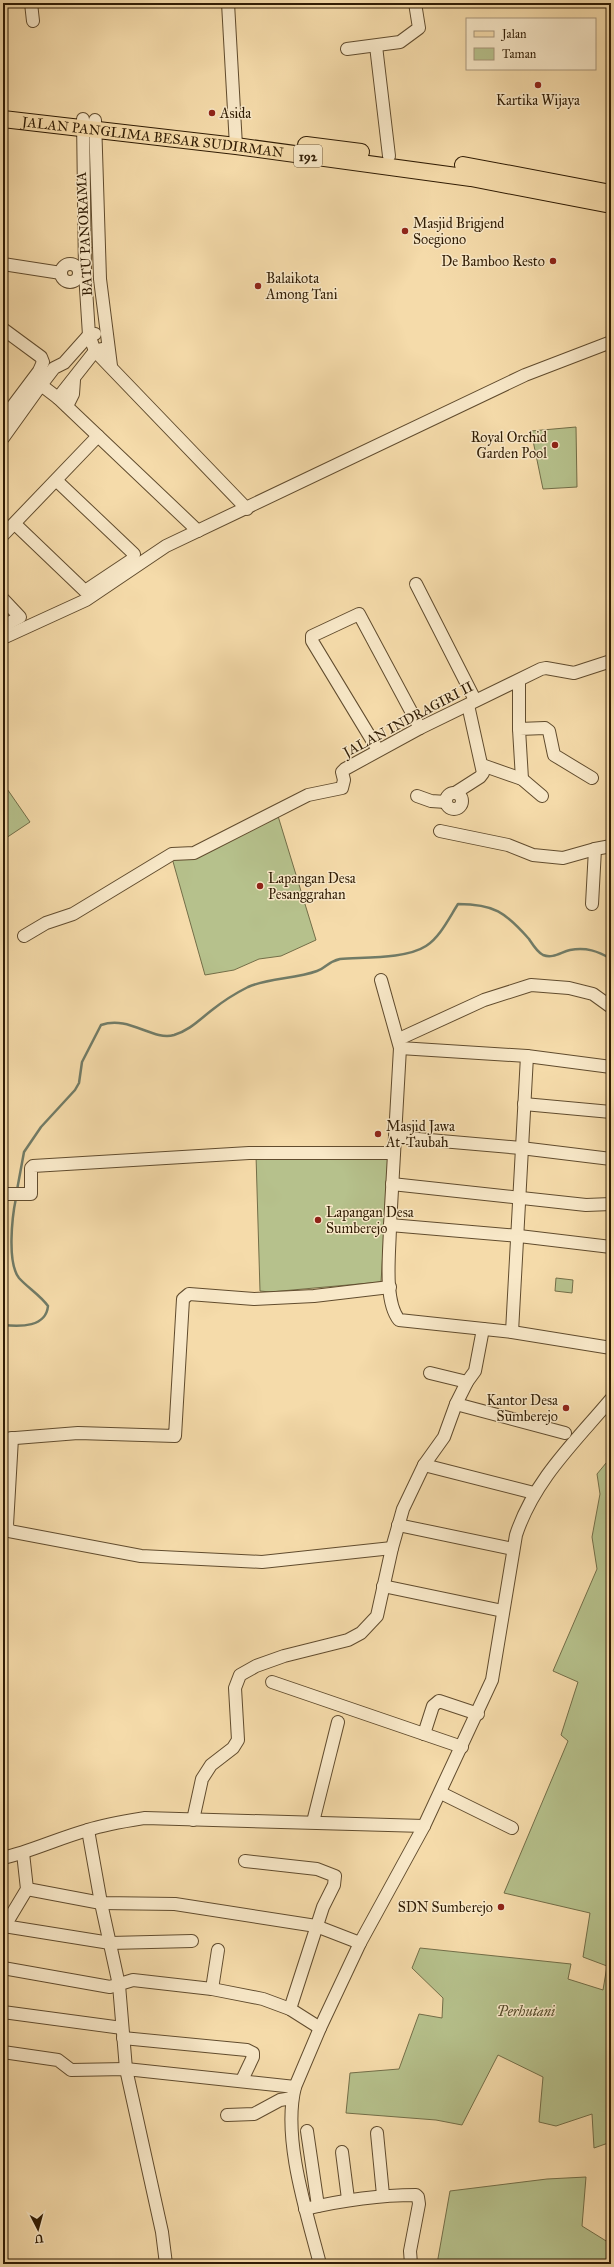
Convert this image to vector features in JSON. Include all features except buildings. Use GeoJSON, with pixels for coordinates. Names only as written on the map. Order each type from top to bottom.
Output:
{"type":"FeatureCollection","features":[{"type":"Feature","properties":{"kind":"main road","name":"JALAN PANGLIMA BESAR SUDIRMAN"},"geometry":{"type":"LineString","coordinates":[[3,108],[89,125]]}},
{"type":"Feature","properties":{"kind":"main road","name":"JALAN PANGLIMA BESAR SUDIRMAN"},"geometry":{"type":"LineString","coordinates":[[3,119],[89,125],[273,146],[474,178],[611,205]]}},
{"type":"Feature","properties":{"kind":"main road","name":"JALAN PANGLIMA BESAR SUDIRMAN"},"geometry":{"type":"LineString","coordinates":[[273,146],[389,156],[476,167],[611,193]]}},
{"type":"Feature","properties":{"kind":"street"},"geometry":{"type":"LineString","coordinates":[[31,3],[33,21]]}},
{"type":"Feature","properties":{"kind":"street"},"geometry":{"type":"LineString","coordinates":[[228,3],[235,141]]}},
{"type":"Feature","properties":{"kind":"street"},"geometry":{"type":"LineString","coordinates":[[347,48],[376,46],[400,42],[418,30],[419,24],[415,3]]}},
{"type":"Feature","properties":{"kind":"street"},"geometry":{"type":"LineString","coordinates":[[376,46],[389,156]]}},
{"type":"Feature","properties":{"kind":"street","name":"BATU PANORAMA"},"geometry":{"type":"LineString","coordinates":[[81,267],[84,254],[89,125]]}},
{"type":"Feature","properties":{"kind":"street","name":"BATU PANORAMA"},"geometry":{"type":"LineString","coordinates":[[89,125],[100,279],[105,333],[111,366]]}},
{"type":"Feature","properties":{"kind":"street"},"geometry":{"type":"LineString","coordinates":[[3,264],[61,273]]}},
{"type":"Feature","properties":{"kind":"street"},"geometry":{"type":"LineString","coordinates":[[61,273],[67,264],[81,267],[99,266]]}},
{"type":"Feature","properties":{"kind":"street"},"geometry":{"type":"LineString","coordinates":[[81,267],[81,280],[89,335],[95,352],[111,366],[247,509]]}},
{"type":"Feature","properties":{"kind":"street"},"geometry":{"type":"LineString","coordinates":[[61,273],[66,282],[70,283],[81,280],[100,279]]}},
{"type":"Feature","properties":{"kind":"street"},"geometry":{"type":"LineString","coordinates":[[3,329],[54,368]]}},
{"type":"Feature","properties":{"kind":"street"},"geometry":{"type":"LineString","coordinates":[[4,435],[54,368],[64,363],[89,335],[105,333]]}},
{"type":"Feature","properties":{"kind":"street"},"geometry":{"type":"LineString","coordinates":[[3,638],[86,600],[166,546],[247,509],[525,376],[611,342]]}},
{"type":"Feature","properties":{"kind":"street"},"geometry":{"type":"LineString","coordinates":[[58,398],[95,352],[108,347]]}},
{"type":"Feature","properties":{"kind":"street"},"geometry":{"type":"LineString","coordinates":[[3,419],[39,371],[43,362],[41,357]]}},
{"type":"Feature","properties":{"kind":"street"},"geometry":{"type":"LineString","coordinates":[[67,406],[73,394],[74,380]]}},
{"type":"Feature","properties":{"kind":"street"},"geometry":{"type":"LineString","coordinates":[[41,385],[67,406],[198,531]]}},
{"type":"Feature","properties":{"kind":"street"},"geometry":{"type":"LineString","coordinates":[[3,535],[57,481],[98,436]]}},
{"type":"Feature","properties":{"kind":"street"},"geometry":{"type":"LineString","coordinates":[[14,524],[85,591],[133,559],[134,554],[57,481]]}},
{"type":"Feature","properties":{"kind":"street"},"geometry":{"type":"LineString","coordinates":[[416,584],[472,703],[482,765],[482,775],[455,793],[461,797],[460,806],[450,808],[446,802],[431,801],[417,796]]}},
{"type":"Feature","properties":{"kind":"street"},"geometry":{"type":"LineString","coordinates":[[3,599],[20,617],[3,626]]}},
{"type":"Feature","properties":{"kind":"street"},"geometry":{"type":"LineString","coordinates":[[378,750],[312,641],[312,636],[356,614],[360,616],[420,728]]}},
{"type":"Feature","properties":{"kind":"street","name":"JALAN INDRAGIRI II"},"geometry":{"type":"LineString","coordinates":[[24,936],[46,924],[73,914],[172,854],[194,852],[308,795],[342,788],[344,770],[420,728],[544,668],[574,673],[611,661]]}},
{"type":"Feature","properties":{"kind":"street"},"geometry":{"type":"LineString","coordinates":[[519,681],[519,729],[522,779]]}},
{"type":"Feature","properties":{"kind":"street"},"geometry":{"type":"LineString","coordinates":[[519,729],[548,729],[554,755],[592,778]]}},
{"type":"Feature","properties":{"kind":"street"},"geometry":{"type":"LineString","coordinates":[[482,765],[522,779],[542,796]]}},
{"type":"Feature","properties":{"kind":"street"},"geometry":{"type":"LineString","coordinates":[[440,831],[508,845],[533,855],[563,858],[611,846]]}},
{"type":"Feature","properties":{"kind":"street"},"geometry":{"type":"LineString","coordinates":[[592,904],[595,850]]}},
{"type":"Feature","properties":{"kind":"street"},"geometry":{"type":"LineString","coordinates":[[381,980],[400,1043],[390,1225],[390,1287],[395,1315],[399,1320],[512,1332],[611,1348]]}},
{"type":"Feature","properties":{"kind":"street"},"geometry":{"type":"LineString","coordinates":[[400,1043],[484,1000],[531,985],[568,988],[593,994],[611,1007]]}},
{"type":"Feature","properties":{"kind":"street"},"geometry":{"type":"LineString","coordinates":[[400,1043],[527,1056],[611,1067]]}},
{"type":"Feature","properties":{"kind":"street"},"geometry":{"type":"LineString","coordinates":[[512,1332],[519,1236],[521,1148],[527,1056]]}},
{"type":"Feature","properties":{"kind":"street"},"geometry":{"type":"LineString","coordinates":[[524,1104],[611,1112]]}},
{"type":"Feature","properties":{"kind":"street"},"geometry":{"type":"LineString","coordinates":[[395,1137],[521,1148],[611,1159]]}},
{"type":"Feature","properties":{"kind":"street"},"geometry":{"type":"LineString","coordinates":[[3,1194],[31,1193],[31,1168],[33,1166],[249,1153],[394,1153]]}},
{"type":"Feature","properties":{"kind":"street"},"geometry":{"type":"LineString","coordinates":[[392,1184],[586,1205],[611,1204]]}},
{"type":"Feature","properties":{"kind":"street"},"geometry":{"type":"LineString","coordinates":[[390,1225],[519,1236],[611,1247]]}},
{"type":"Feature","properties":{"kind":"street"},"geometry":{"type":"LineString","coordinates":[[390,1287],[314,1296],[254,1299],[189,1294],[183,1299],[175,1436],[78,1433],[7,1438],[7,1525],[9,1530],[141,1556],[255,1562],[392,1548]]}},
{"type":"Feature","properties":{"kind":"street"},"geometry":{"type":"LineString","coordinates":[[193,1820],[202,1779],[211,1765],[233,1748],[238,1740],[235,1688],[240,1675],[256,1666],[284,1656],[348,1640],[361,1633],[377,1616],[392,1548],[403,1509],[424,1465],[444,1437],[456,1404],[467,1382],[475,1371],[483,1330]]}},
{"type":"Feature","properties":{"kind":"street"},"geometry":{"type":"LineString","coordinates":[[430,1373],[467,1382]]}},
{"type":"Feature","properties":{"kind":"street"},"geometry":{"type":"LineString","coordinates":[[320,2264],[305,2209],[296,2168],[292,2124],[293,2092],[320,2028],[360,1943],[424,1826],[478,1714],[496,1668],[503,1611],[520,1523],[534,1493],[575,1439],[611,1399]]}},
{"type":"Feature","properties":{"kind":"street"},"geometry":{"type":"LineString","coordinates":[[456,1404],[565,1433]]}},
{"type":"Feature","properties":{"kind":"street"},"geometry":{"type":"LineString","coordinates":[[424,1465],[534,1493]]}},
{"type":"Feature","properties":{"kind":"street"},"geometry":{"type":"LineString","coordinates":[[398,1524],[514,1548]]}},
{"type":"Feature","properties":{"kind":"street"},"geometry":{"type":"LineString","coordinates":[[383,1586],[503,1611]]}},
{"type":"Feature","properties":{"kind":"street"},"geometry":{"type":"LineString","coordinates":[[272,1682],[462,1747]]}},
{"type":"Feature","properties":{"kind":"street"},"geometry":{"type":"LineString","coordinates":[[424,1734],[433,1706],[439,1701],[478,1714]]}},
{"type":"Feature","properties":{"kind":"street"},"geometry":{"type":"LineString","coordinates":[[312,1822],[338,1722]]}},
{"type":"Feature","properties":{"kind":"street"},"geometry":{"type":"LineString","coordinates":[[441,1793],[512,1828]]}},
{"type":"Feature","properties":{"kind":"street"},"geometry":{"type":"LineString","coordinates":[[3,1858],[23,1853],[88,1830],[121,1821],[145,1818],[424,1826]]}},
{"type":"Feature","properties":{"kind":"street"},"geometry":{"type":"LineString","coordinates":[[88,1830],[101,1903],[119,1985],[126,2069],[162,2232],[166,2264]]}},
{"type":"Feature","properties":{"kind":"street"},"geometry":{"type":"LineString","coordinates":[[23,1853],[27,1889],[4,1928],[110,1943],[192,1941]]}},
{"type":"Feature","properties":{"kind":"street"},"geometry":{"type":"LineString","coordinates":[[245,1861],[317,1869],[335,1876],[334,1885],[323,1906],[316,1926],[290,2009]]}},
{"type":"Feature","properties":{"kind":"street"},"geometry":{"type":"LineString","coordinates":[[27,1889],[101,1903],[175,1904],[316,1926],[360,1943]]}},
{"type":"Feature","properties":{"kind":"street"},"geometry":{"type":"LineString","coordinates":[[212,1990],[218,1950]]}},
{"type":"Feature","properties":{"kind":"street"},"geometry":{"type":"LineString","coordinates":[[3,1968],[110,1987],[133,1980],[212,1990],[263,1999],[290,2009],[320,2028]]}},
{"type":"Feature","properties":{"kind":"street"},"geometry":{"type":"LineString","coordinates":[[3,2012],[122,2033],[247,2050],[253,2053],[253,2057],[242,2080]]}},
{"type":"Feature","properties":{"kind":"street"},"geometry":{"type":"LineString","coordinates":[[3,2052],[58,2060],[71,2070],[126,2069],[242,2080],[293,2092]]}},
{"type":"Feature","properties":{"kind":"street"},"geometry":{"type":"LineString","coordinates":[[227,2115],[254,2114],[293,2092]]}},
{"type":"Feature","properties":{"kind":"street"},"geometry":{"type":"LineString","coordinates":[[307,2131],[318,2206]]}},
{"type":"Feature","properties":{"kind":"street"},"geometry":{"type":"LineString","coordinates":[[377,2133],[383,2195]]}},
{"type":"Feature","properties":{"kind":"street"},"geometry":{"type":"LineString","coordinates":[[342,2152],[348,2199]]}},
{"type":"Feature","properties":{"kind":"street"},"geometry":{"type":"LineString","coordinates":[[305,2209],[348,2199],[383,2195],[416,2195],[418,2197],[410,2251],[411,2264]]}},
{"type":"Feature","properties":{"kind":"green space","name":"Royal Orchid Garden Pool"},"geometry":{"type":"Polygon","coordinates":[[[576,427],[577,487],[543,489],[531,431],[576,427]]]}},
{"type":"Feature","properties":{"kind":"green space"},"geometry":{"type":"Polygon","coordinates":[[[3,783],[30,822],[3,840],[3,783]]]}},
{"type":"Feature","properties":{"kind":"green space"},"geometry":{"type":"Polygon","coordinates":[[[278,816],[316,940],[281,956],[259,959],[234,970],[205,975],[172,858],[278,816]]]}},
{"type":"Feature","properties":{"kind":"green space","name":"Lapangan Desa Sumberejo"},"geometry":{"type":"Polygon","coordinates":[[[256,1155],[389,1158],[381,1282],[270,1292],[260,1291],[256,1155]]]}},
{"type":"Feature","properties":{"kind":"green space"},"geometry":{"type":"Polygon","coordinates":[[[556,1278],[573,1280],[572,1293],[555,1291],[556,1278]]]}},
{"type":"Feature","properties":{"kind":"green space","name":"Perhutani"},"geometry":{"type":"Polygon","coordinates":[[[611,1457],[611,2142],[594,2148],[592,2114],[556,2126],[539,2122],[543,2077],[498,2055],[462,2125],[436,2120],[346,2113],[350,2073],[399,2069],[419,2014],[442,2018],[443,1998],[412,1968],[420,1948],[571,1964],[568,1979],[603,1990],[607,1966],[583,1957],[590,1913],[504,1893],[568,1741],[561,1735],[578,1682],[553,1671],[597,1569],[592,1537],[600,1494],[597,1474],[611,1457]]]}},
{"type":"Feature","properties":{"kind":"green space"},"geometry":{"type":"Polygon","coordinates":[[[586,2177],[582,2226],[611,2244],[611,2264],[437,2264],[450,2191],[547,2179],[586,2177]]]}},
{"type":"Feature","properties":{"kind":"waterway"},"geometry":{"type":"LineString","coordinates":[[17,1190],[24,1152],[41,1127],[75,1090],[79,1083],[82,1062],[101,1025],[121,1023],[131,1025],[157,1035],[166,1036],[180,1033],[190,1028],[216,1007],[234,995],[256,984],[309,974],[340,959],[396,955],[418,950],[436,938],[458,904],[470,904],[498,911],[513,922],[543,955],[554,956],[570,950],[587,949],[611,959]]}},
{"type":"Feature","properties":{"kind":"waterway"},"geometry":{"type":"LineString","coordinates":[[3,1325],[17,1326],[38,1322],[43,1318],[48,1306],[19,1278],[15,1271],[12,1240],[13,1216],[16,1198]]}},
{"type":"Feature","properties":{"kind":"place","name":"Kartika Wijaya"},"geometry":{"type":"Point","coordinates":[538,85]}},
{"type":"Feature","properties":{"kind":"place","name":"Asida"},"geometry":{"type":"Point","coordinates":[212,113]}},
{"type":"Feature","properties":{"kind":"place","name":"Masjid Brigjend Soegiono"},"geometry":{"type":"Point","coordinates":[405,231]}},
{"type":"Feature","properties":{"kind":"place","name":"De Bamboo Resto"},"geometry":{"type":"Point","coordinates":[553,261]}},
{"type":"Feature","properties":{"kind":"place","name":"Balaikota Among Tani"},"geometry":{"type":"Point","coordinates":[258,286]}},
{"type":"Feature","properties":{"kind":"place","name":"Royal Orchid Garden Pool"},"geometry":{"type":"Point","coordinates":[555,445]}},
{"type":"Feature","properties":{"kind":"place","name":"Lapangan Desa Pesanggrahan"},"geometry":{"type":"Point","coordinates":[260,886]}},
{"type":"Feature","properties":{"kind":"place","name":"Masjid Jawa At-Taubah"},"geometry":{"type":"Point","coordinates":[378,1134]}},
{"type":"Feature","properties":{"kind":"place","name":"Lapangan Desa Sumberejo"},"geometry":{"type":"Point","coordinates":[318,1220]}},
{"type":"Feature","properties":{"kind":"place","name":"Kantor Desa Sumberejo"},"geometry":{"type":"Point","coordinates":[566,1408]}},
{"type":"Feature","properties":{"kind":"place","name":"SDN Sumberejo"},"geometry":{"type":"Point","coordinates":[501,1907]}}]}
